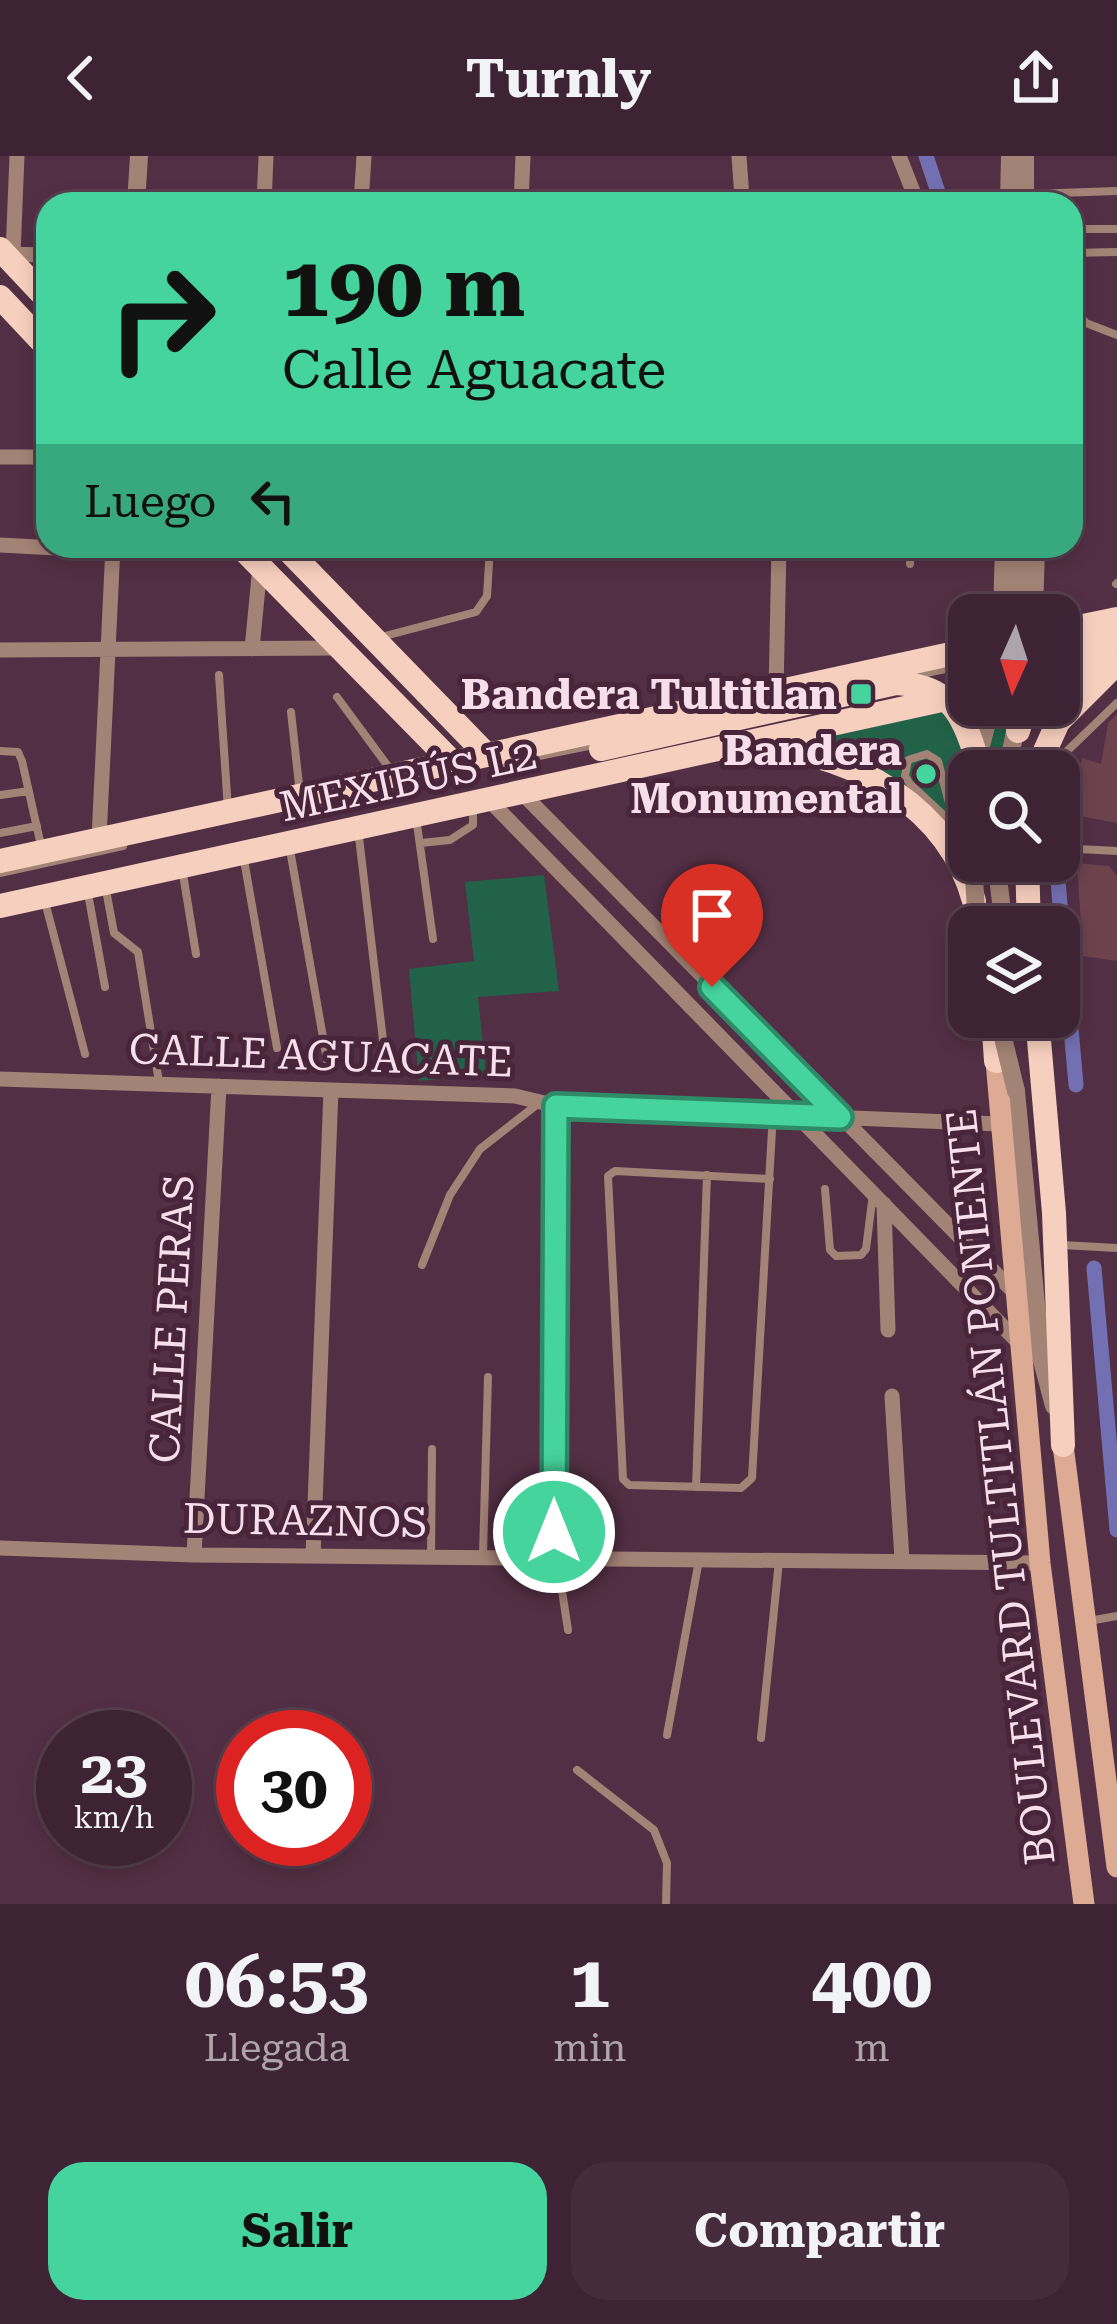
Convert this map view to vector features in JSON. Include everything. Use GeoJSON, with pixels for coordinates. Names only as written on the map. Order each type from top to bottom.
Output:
{"type":"FeatureCollection","features":[{"type":"Feature","properties":{"kind":"main road"},"geometry":{"type":"LineString","coordinates":[[5,253],[36,286]]}},
{"type":"Feature","properties":{"kind":"main road"},"geometry":{"type":"LineString","coordinates":[[0,298],[36,335]]}},
{"type":"Feature","properties":{"kind":"main road"},"geometry":{"type":"LineString","coordinates":[[252,558],[452,762]]}},
{"type":"Feature","properties":{"kind":"main road"},"geometry":{"type":"LineString","coordinates":[[296,558],[487,755],[589,749],[896,682],[944,694],[962,714],[972,750]]}},
{"type":"Feature","properties":{"kind":"main road"},"geometry":{"type":"LineString","coordinates":[[1080,627],[1117,619]]}},
{"type":"Feature","properties":{"kind":"main road"},"geometry":{"type":"LineString","coordinates":[[1080,648],[1117,635]]}},
{"type":"Feature","properties":{"kind":"main road"},"geometry":{"type":"LineString","coordinates":[[0,861],[300,796],[397,780],[452,762],[948,655]]}},
{"type":"Feature","properties":{"kind":"main road"},"geometry":{"type":"LineString","coordinates":[[1080,668],[1117,661]]}},
{"type":"Feature","properties":{"kind":"main road"},"geometry":{"type":"LineString","coordinates":[[1046,750],[1069,708],[1117,661]]}},
{"type":"Feature","properties":{"kind":"main road"},"geometry":{"type":"LineString","coordinates":[[0,903],[948,697]]}},
{"type":"Feature","properties":{"kind":"main road"},"geometry":{"type":"LineString","coordinates":[[1018,731],[1020,726]]}},
{"type":"Feature","properties":{"kind":"main road"},"geometry":{"type":"LineString","coordinates":[[739,744],[803,751],[858,769],[918,810],[948,841]]}},
{"type":"Feature","properties":{"kind":"main road"},"geometry":{"type":"LineString","coordinates":[[995,1061],[996,1038]]}},
{"type":"Feature","properties":{"kind":"main road"},"geometry":{"type":"LineString","coordinates":[[1039,1038],[1064,1445]]}},
{"type":"Feature","properties":{"kind":"main road","name":"BOULEVARD TULTITLÁN PONIENTE"},"geometry":{"type":"LineString","coordinates":[[995,1061],[1040,1563],[1084,1904]]}},
{"type":"Feature","properties":{"kind":"main road","name":"BOULEVARD TULTITLÁN PONIENTE"},"geometry":{"type":"LineString","coordinates":[[1064,1445],[1090,1644],[1108,1717],[1117,1867]]}},
{"type":"Feature","properties":{"kind":"main road"},"geometry":{"type":"LineString","coordinates":[[1050,1651],[1090,1644]]}},
{"type":"Feature","properties":{"kind":"street"},"geometry":{"type":"LineString","coordinates":[[17,156],[5,253],[36,254]]}},
{"type":"Feature","properties":{"kind":"street"},"geometry":{"type":"LineString","coordinates":[[137,192],[139,156]]}},
{"type":"Feature","properties":{"kind":"street"},"geometry":{"type":"LineString","coordinates":[[264,192],[266,156]]}},
{"type":"Feature","properties":{"kind":"street"},"geometry":{"type":"LineString","coordinates":[[362,192],[364,156]]}},
{"type":"Feature","properties":{"kind":"street"},"geometry":{"type":"LineString","coordinates":[[522,192],[523,156]]}},
{"type":"Feature","properties":{"kind":"street"},"geometry":{"type":"LineString","coordinates":[[739,156],[742,192]]}},
{"type":"Feature","properties":{"kind":"street"},"geometry":{"type":"LineString","coordinates":[[899,156],[913,192]]}},
{"type":"Feature","properties":{"kind":"street"},"geometry":{"type":"LineString","coordinates":[[1010,156],[1018,192]]}},
{"type":"Feature","properties":{"kind":"street"},"geometry":{"type":"LineString","coordinates":[[1021,192],[1025,156]]}},
{"type":"Feature","properties":{"kind":"street"},"geometry":{"type":"LineString","coordinates":[[0,457],[36,457]]}},
{"type":"Feature","properties":{"kind":"street"},"geometry":{"type":"LineString","coordinates":[[0,545],[36,546]]}},
{"type":"Feature","properties":{"kind":"street"},"geometry":{"type":"LineString","coordinates":[[99,839],[112,558]]}},
{"type":"Feature","properties":{"kind":"street"},"geometry":{"type":"LineString","coordinates":[[776,692],[779,558]]}},
{"type":"Feature","properties":{"kind":"street"},"geometry":{"type":"LineString","coordinates":[[1003,594],[1004,558]]}},
{"type":"Feature","properties":{"kind":"street"},"geometry":{"type":"LineString","coordinates":[[1017,594],[1018,558]]}},
{"type":"Feature","properties":{"kind":"street"},"geometry":{"type":"LineString","coordinates":[[1035,594],[1036,558]]}},
{"type":"Feature","properties":{"kind":"street"},"geometry":{"type":"LineString","coordinates":[[252,649],[260,566]]}},
{"type":"Feature","properties":{"kind":"street"},"geometry":{"type":"LineString","coordinates":[[0,650],[340,649]]}},
{"type":"Feature","properties":{"kind":"street"},"geometry":{"type":"LineString","coordinates":[[1013,750],[1017,726]]}},
{"type":"Feature","properties":{"kind":"street"},"geometry":{"type":"LineString","coordinates":[[521,792],[1013,1292]]}},
{"type":"Feature","properties":{"kind":"street"},"geometry":{"type":"LineString","coordinates":[[480,802],[795,1113],[1018,1342]]}},
{"type":"Feature","properties":{"kind":"street","name":"BOULEVARD TULTITLÁN PONIENTE"},"geometry":{"type":"LineString","coordinates":[[1002,1038],[1016,1091],[1041,1357],[1064,1445]]}},
{"type":"Feature","properties":{"kind":"street","name":"CALLE AGUACATE"},"geometry":{"type":"LineString","coordinates":[[0,1079],[515,1096],[548,1104],[999,1124]]}},
{"type":"Feature","properties":{"kind":"street","name":"CALLE PERAS"},"geometry":{"type":"LineString","coordinates":[[194,1555],[220,1086]]}},
{"type":"Feature","properties":{"kind":"street"},"geometry":{"type":"LineString","coordinates":[[313,1556],[331,1090]]}},
{"type":"Feature","properties":{"kind":"street"},"geometry":{"type":"LineString","coordinates":[[548,1104],[554,1532]]}},
{"type":"Feature","properties":{"kind":"street"},"geometry":{"type":"LineString","coordinates":[[879,1198],[888,1330]]}},
{"type":"Feature","properties":{"kind":"street"},"geometry":{"type":"LineString","coordinates":[[892,1396],[902,1560]]}},
{"type":"Feature","properties":{"kind":"street","name":"DURAZNOS"},"geometry":{"type":"LineString","coordinates":[[0,1549],[1040,1563]]}},
{"type":"Feature","properties":{"kind":"lane"},"geometry":{"type":"LineString","coordinates":[[1083,194],[1117,191]]}},
{"type":"Feature","properties":{"kind":"lane"},"geometry":{"type":"LineString","coordinates":[[1083,230],[1117,229]]}},
{"type":"Feature","properties":{"kind":"lane"},"geometry":{"type":"LineString","coordinates":[[1083,253],[1117,252]]}},
{"type":"Feature","properties":{"kind":"lane"},"geometry":{"type":"LineString","coordinates":[[1083,319],[1117,335]]}},
{"type":"Feature","properties":{"kind":"lane"},"geometry":{"type":"LineString","coordinates":[[374,639],[476,612],[487,596],[489,558]]}},
{"type":"Feature","properties":{"kind":"lane"},"geometry":{"type":"LineString","coordinates":[[910,558],[910,565]]}},
{"type":"Feature","properties":{"kind":"lane"},"geometry":{"type":"LineString","coordinates":[[1080,641],[1117,635]]}},
{"type":"Feature","properties":{"kind":"lane","name":"MEXIBÚS L2"},"geometry":{"type":"LineString","coordinates":[[0,873],[397,780],[589,749],[948,669]]}},
{"type":"Feature","properties":{"kind":"lane"},"geometry":{"type":"LineString","coordinates":[[219,675],[228,811]]}},
{"type":"Feature","properties":{"kind":"lane"},"geometry":{"type":"LineString","coordinates":[[337,697],[397,780]]}},
{"type":"Feature","properties":{"kind":"lane","name":"MEXIBÚS L2"},"geometry":{"type":"LineString","coordinates":[[0,903],[948,697]]}},
{"type":"Feature","properties":{"kind":"lane"},"geometry":{"type":"LineString","coordinates":[[1068,750],[1117,704]]}},
{"type":"Feature","properties":{"kind":"lane"},"geometry":{"type":"LineString","coordinates":[[290,712],[300,796]]}},
{"type":"Feature","properties":{"kind":"lane"},"geometry":{"type":"LineString","coordinates":[[0,751],[18,752],[43,852]]}},
{"type":"Feature","properties":{"kind":"lane"},"geometry":{"type":"LineString","coordinates":[[916,755],[938,760],[945,774],[952,823],[905,776],[908,760],[916,755]]}},
{"type":"Feature","properties":{"kind":"lane"},"geometry":{"type":"LineString","coordinates":[[0,795],[29,791]]}},
{"type":"Feature","properties":{"kind":"lane"},"geometry":{"type":"LineString","coordinates":[[421,843],[462,835],[473,825],[480,802]]}},
{"type":"Feature","properties":{"kind":"lane"},"geometry":{"type":"LineString","coordinates":[[415,815],[433,939]]}},
{"type":"Feature","properties":{"kind":"lane"},"geometry":{"type":"LineString","coordinates":[[0,833],[37,826]]}},
{"type":"Feature","properties":{"kind":"lane"},"geometry":{"type":"LineString","coordinates":[[358,828],[383,1040]]}},
{"type":"Feature","properties":{"kind":"lane"},"geometry":{"type":"LineString","coordinates":[[289,843],[327,1060]]}},
{"type":"Feature","properties":{"kind":"lane"},"geometry":{"type":"LineString","coordinates":[[1080,849],[1117,851]]}},
{"type":"Feature","properties":{"kind":"lane"},"geometry":{"type":"LineString","coordinates":[[242,853],[277,1048]]}},
{"type":"Feature","properties":{"kind":"lane"},"geometry":{"type":"LineString","coordinates":[[182,866],[196,954]]}},
{"type":"Feature","properties":{"kind":"lane"},"geometry":{"type":"LineString","coordinates":[[96,885],[104,987]]}},
{"type":"Feature","properties":{"kind":"lane"},"geometry":{"type":"LineString","coordinates":[[96,885],[114,933],[138,952],[160,1084]]}},
{"type":"Feature","properties":{"kind":"lane"},"geometry":{"type":"LineString","coordinates":[[43,897],[85,1054]]}},
{"type":"Feature","properties":{"kind":"lane"},"geometry":{"type":"LineString","coordinates":[[422,1264],[451,1196],[481,1149],[548,1104]]}},
{"type":"Feature","properties":{"kind":"lane"},"geometry":{"type":"LineString","coordinates":[[770,1179],[615,1171],[608,1176],[622,1479],[637,1488],[741,1488],[752,1478],[770,1179],[773,1112]]}},
{"type":"Feature","properties":{"kind":"lane"},"geometry":{"type":"LineString","coordinates":[[696,1487],[707,1175]]}},
{"type":"Feature","properties":{"kind":"lane"},"geometry":{"type":"LineString","coordinates":[[825,1189],[830,1250],[836,1256],[861,1255],[866,1249],[879,1198]]}},
{"type":"Feature","properties":{"kind":"lane"},"geometry":{"type":"LineString","coordinates":[[1055,1244],[1117,1248]]}},
{"type":"Feature","properties":{"kind":"lane"},"geometry":{"type":"LineString","coordinates":[[483,1557],[488,1377]]}},
{"type":"Feature","properties":{"kind":"lane"},"geometry":{"type":"LineString","coordinates":[[430,1558],[432,1449]]}},
{"type":"Feature","properties":{"kind":"lane"},"geometry":{"type":"LineString","coordinates":[[557,1556],[568,1630]]}},
{"type":"Feature","properties":{"kind":"lane"},"geometry":{"type":"LineString","coordinates":[[667,1736],[700,1558]]}},
{"type":"Feature","properties":{"kind":"lane"},"geometry":{"type":"LineString","coordinates":[[760,1738],[779,1559]]}},
{"type":"Feature","properties":{"kind":"lane"},"geometry":{"type":"LineString","coordinates":[[1087,1621],[1117,1616]]}},
{"type":"Feature","properties":{"kind":"lane"},"geometry":{"type":"LineString","coordinates":[[577,1770],[654,1830],[663,1843],[666,1904]]}},
{"type":"Feature","properties":{"kind":"green space"},"geometry":{"type":"Polygon","coordinates":[[[948,709],[948,726],[1026,726],[1020,750],[948,750],[948,852],[878,769],[848,755],[787,739],[948,709]]]}},
{"type":"Feature","properties":{"kind":"green space"},"geometry":{"type":"Polygon","coordinates":[[[544,875],[559,991],[478,997],[486,1074],[419,1081],[409,969],[474,961],[465,882],[544,875]]]}},
{"type":"Feature","properties":{"kind":"building"},"geometry":{"type":"Polygon","coordinates":[[[1117,714],[1117,823],[1080,816],[1082,758],[1101,764],[1108,723],[1117,714]]]}},
{"type":"Feature","properties":{"kind":"building"},"geometry":{"type":"Polygon","coordinates":[[[1080,863],[1109,866],[1117,876],[1117,961],[1083,956],[1080,863]]]}},
{"type":"Feature","properties":{"kind":"waterway"},"geometry":{"type":"LineString","coordinates":[[926,156],[938,192]]}},
{"type":"Feature","properties":{"kind":"waterway"},"geometry":{"type":"LineString","coordinates":[[1058,882],[1076,1085]]}},
{"type":"Feature","properties":{"kind":"waterway"},"geometry":{"type":"LineString","coordinates":[[1094,1268],[1117,1530]]}},
{"type":"Feature","properties":{"kind":"place","name":"Bandera Tultitlan"},"geometry":{"type":"Point","coordinates":[861,694]}},
{"type":"Feature","properties":{"kind":"place","name":"Bandera Monumental"},"geometry":{"type":"Point","coordinates":[926,774]}},
{"type":"Feature","properties":{"kind":"route"},"geometry":{"type":"LineString","coordinates":[[554,1532],[556,1106],[840,1117],[712,987]]}}]}
